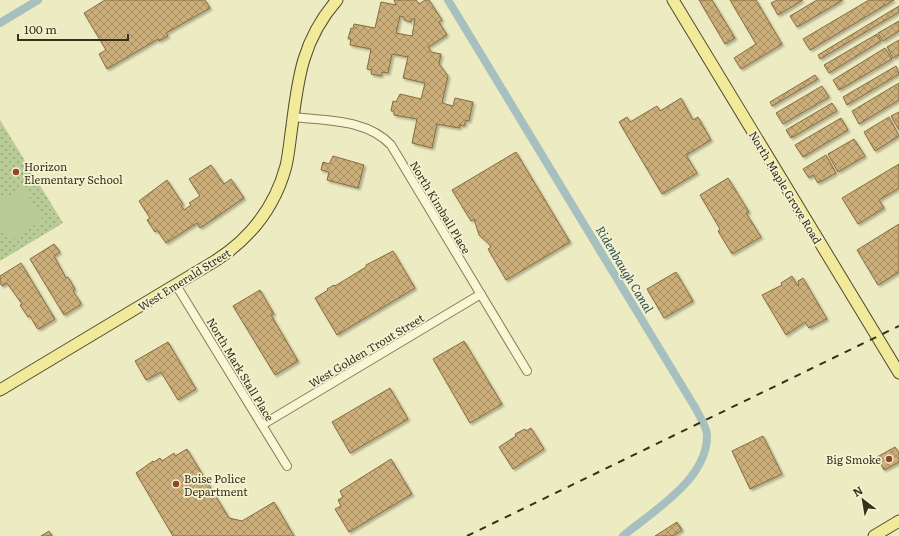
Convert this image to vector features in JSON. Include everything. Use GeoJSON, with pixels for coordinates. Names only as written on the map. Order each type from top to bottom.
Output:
{"type":"FeatureCollection","features":[{"type":"Feature","properties":{"kind":"main road","name":"West Emerald Street"},"geometry":{"type":"LineString","coordinates":[[0,390],[230,252],[258,224],[277,194],[287,164],[300,67],[308,44],[325,15],[337,0]]}},
{"type":"Feature","properties":{"kind":"main road","name":"North Maple Grove Road"},"geometry":{"type":"LineString","coordinates":[[673,0],[899,373]]}},
{"type":"Feature","properties":{"kind":"main road"},"geometry":{"type":"LineString","coordinates":[[874,536],[899,521]]}},
{"type":"Feature","properties":{"kind":"street","name":"North Kimball Place"},"geometry":{"type":"LineString","coordinates":[[293,117],[358,125],[382,136],[391,145],[527,370]]}},
{"type":"Feature","properties":{"kind":"street","name":"North Mark Stall Place"},"geometry":{"type":"LineString","coordinates":[[176,285],[287,466]]}},
{"type":"Feature","properties":{"kind":"street","name":"West Golden Trout Street"},"geometry":{"type":"LineString","coordinates":[[262,425],[481,294]]}},
{"type":"Feature","properties":{"kind":"green space","name":"Horizon Elementary School"},"geometry":{"type":"Polygon","coordinates":[[[0,120],[63,223],[0,261],[0,120]]]}},
{"type":"Feature","properties":{"kind":"green space"},"geometry":{"type":"Polygon","coordinates":[[[23,187],[43,220],[9,241],[0,227],[0,201],[23,187]]]}},
{"type":"Feature","properties":{"kind":"building"},"geometry":{"type":"Polygon","coordinates":[[[105,0],[205,0],[210,8],[166,33],[168,36],[159,41],[158,39],[107,69],[99,54],[106,50],[84,13],[105,0]]]}},
{"type":"Feature","properties":{"kind":"building"},"geometry":{"type":"Polygon","coordinates":[[[394,0],[416,0],[419,4],[425,0],[429,0],[442,20],[439,22],[447,35],[428,47],[431,52],[441,54],[439,64],[448,76],[442,103],[453,106],[455,98],[473,102],[469,121],[466,120],[464,126],[460,125],[459,128],[437,124],[432,148],[412,143],[417,119],[394,115],[394,111],[391,111],[393,101],[396,102],[400,94],[421,99],[425,83],[403,78],[408,57],[392,54],[388,73],[382,72],[381,76],[371,74],[372,70],[367,69],[371,49],[350,45],[351,39],[348,39],[351,28],[353,29],[354,24],[375,28],[381,2],[396,5],[394,0]],[[400,16],[396,33],[412,36],[415,19],[411,19],[411,22],[404,20],[404,17],[400,16]]]}},
{"type":"Feature","properties":{"kind":"building"},"geometry":{"type":"Polygon","coordinates":[[[699,0],[712,0],[735,38],[725,44],[699,0]]]}},
{"type":"Feature","properties":{"kind":"building"},"geometry":{"type":"Polygon","coordinates":[[[730,0],[756,0],[782,44],[741,69],[734,58],[756,44],[730,0]]]}},
{"type":"Feature","properties":{"kind":"building"},"geometry":{"type":"Polygon","coordinates":[[[777,0],[803,0],[778,15],[771,3],[777,0]]]}},
{"type":"Feature","properties":{"kind":"building"},"geometry":{"type":"Polygon","coordinates":[[[817,0],[843,0],[797,27],[790,16],[817,0]]]}},
{"type":"Feature","properties":{"kind":"building"},"geometry":{"type":"Polygon","coordinates":[[[869,0],[894,0],[810,50],[803,39],[869,0]]]}},
{"type":"Feature","properties":{"kind":"building"},"geometry":{"type":"Polygon","coordinates":[[[899,6],[899,12],[820,59],[818,55],[899,6]]]}},
{"type":"Feature","properties":{"kind":"building"},"geometry":{"type":"Polygon","coordinates":[[[899,21],[899,31],[883,41],[878,33],[899,21]]]}},
{"type":"Feature","properties":{"kind":"building"},"geometry":{"type":"Polygon","coordinates":[[[877,34],[881,41],[829,73],[824,65],[877,34]]]}},
{"type":"Feature","properties":{"kind":"building"},"geometry":{"type":"Polygon","coordinates":[[[899,40],[899,55],[893,58],[887,47],[899,40]]]}},
{"type":"Feature","properties":{"kind":"building"},"geometry":{"type":"Polygon","coordinates":[[[885,48],[892,59],[839,90],[833,80],[885,48]]]}},
{"type":"Feature","properties":{"kind":"building"},"geometry":{"type":"Polygon","coordinates":[[[896,66],[899,74],[847,105],[843,97],[896,66]]]}},
{"type":"Feature","properties":{"kind":"building"},"geometry":{"type":"Polygon","coordinates":[[[815,75],[818,79],[772,106],[770,102],[815,75]]]}},
{"type":"Feature","properties":{"kind":"building"},"geometry":{"type":"Polygon","coordinates":[[[899,83],[899,100],[859,124],[852,111],[899,83]]]}},
{"type":"Feature","properties":{"kind":"building"},"geometry":{"type":"Polygon","coordinates":[[[822,86],[829,97],[783,124],[776,113],[822,86]]]}},
{"type":"Feature","properties":{"kind":"building"},"geometry":{"type":"Polygon","coordinates":[[[681,98],[693,120],[698,117],[711,140],[686,155],[697,173],[662,194],[619,122],[627,117],[630,122],[657,106],[660,111],[681,98]]]}},
{"type":"Feature","properties":{"kind":"building"},"geometry":{"type":"Polygon","coordinates":[[[832,103],[837,111],[791,138],[786,130],[832,103]]]}},
{"type":"Feature","properties":{"kind":"building"},"geometry":{"type":"Polygon","coordinates":[[[899,112],[899,130],[891,116],[899,112]]]}},
{"type":"Feature","properties":{"kind":"building"},"geometry":{"type":"Polygon","coordinates":[[[889,117],[899,136],[875,151],[864,132],[889,117]]]}},
{"type":"Feature","properties":{"kind":"building"},"geometry":{"type":"Polygon","coordinates":[[[841,118],[848,130],[803,157],[795,145],[841,118]]]}},
{"type":"Feature","properties":{"kind":"building"},"geometry":{"type":"Polygon","coordinates":[[[854,139],[865,156],[838,172],[828,154],[854,139]]]}},
{"type":"Feature","properties":{"kind":"building"},"geometry":{"type":"Polygon","coordinates":[[[516,152],[570,242],[506,280],[488,249],[491,247],[479,235],[474,219],[471,221],[452,190],[516,152]]]}},
{"type":"Feature","properties":{"kind":"building"},"geometry":{"type":"Polygon","coordinates":[[[826,155],[836,173],[818,183],[813,175],[809,178],[803,169],[826,155]]]}},
{"type":"Feature","properties":{"kind":"building"},"geometry":{"type":"Polygon","coordinates":[[[333,156],[364,165],[358,188],[327,180],[329,172],[321,170],[323,162],[329,164],[333,156]]]}},
{"type":"Feature","properties":{"kind":"building"},"geometry":{"type":"Polygon","coordinates":[[[899,164],[899,188],[879,200],[884,208],[858,224],[842,198],[899,164]]]}},
{"type":"Feature","properties":{"kind":"building"},"geometry":{"type":"Polygon","coordinates":[[[211,165],[224,184],[231,179],[244,198],[200,228],[197,223],[166,243],[157,230],[155,232],[147,220],[150,218],[139,201],[167,180],[183,204],[181,206],[184,210],[191,205],[189,203],[200,196],[189,179],[211,165]]]}},
{"type":"Feature","properties":{"kind":"building"},"geometry":{"type":"Polygon","coordinates":[[[728,178],[749,212],[746,213],[761,237],[732,254],[718,231],[720,229],[700,195],[728,178]]]}},
{"type":"Feature","properties":{"kind":"building"},"geometry":{"type":"Polygon","coordinates":[[[899,224],[899,272],[878,285],[857,250],[899,224]]]}},
{"type":"Feature","properties":{"kind":"building"},"geometry":{"type":"Polygon","coordinates":[[[54,244],[60,252],[54,256],[66,278],[68,277],[75,289],[73,291],[81,303],[64,315],[30,259],[54,244]]]}},
{"type":"Feature","properties":{"kind":"building"},"geometry":{"type":"Polygon","coordinates":[[[393,251],[415,288],[337,335],[315,298],[328,290],[327,289],[334,285],[335,286],[366,267],[366,265],[393,251]]]}},
{"type":"Feature","properties":{"kind":"building"},"geometry":{"type":"Polygon","coordinates":[[[21,263],[55,319],[39,329],[30,316],[28,317],[20,305],[22,304],[7,283],[2,286],[0,283],[0,276],[21,263]]]}},
{"type":"Feature","properties":{"kind":"building"},"geometry":{"type":"Polygon","coordinates":[[[676,272],[693,301],[664,318],[647,289],[676,272]]]}},
{"type":"Feature","properties":{"kind":"building"},"geometry":{"type":"Polygon","coordinates":[[[792,276],[798,286],[798,281],[803,278],[827,319],[809,328],[805,322],[786,335],[762,295],[782,285],[781,283],[792,276]]]}},
{"type":"Feature","properties":{"kind":"building"},"geometry":{"type":"Polygon","coordinates":[[[260,290],[274,314],[271,315],[298,361],[275,375],[233,306],[260,290]]]}},
{"type":"Feature","properties":{"kind":"building"},"geometry":{"type":"Polygon","coordinates":[[[464,341],[502,404],[470,423],[433,359],[464,341]]]}},
{"type":"Feature","properties":{"kind":"building"},"geometry":{"type":"Polygon","coordinates":[[[168,342],[196,389],[178,400],[161,372],[146,380],[135,361],[168,342]]]}},
{"type":"Feature","properties":{"kind":"building"},"geometry":{"type":"Polygon","coordinates":[[[390,388],[408,419],[350,453],[332,422],[390,388]]]}},
{"type":"Feature","properties":{"kind":"building"},"geometry":{"type":"Polygon","coordinates":[[[531,428],[544,449],[513,469],[499,447],[516,436],[515,434],[531,428]]]}},
{"type":"Feature","properties":{"kind":"building"},"geometry":{"type":"Polygon","coordinates":[[[763,436],[782,474],[750,489],[732,451],[763,436]]]}},
{"type":"Feature","properties":{"kind":"building","name":"Big Smoke"},"geometry":{"type":"Polygon","coordinates":[[[895,447],[899,453],[899,462],[884,470],[877,457],[895,447]]]}},
{"type":"Feature","properties":{"kind":"building","name":"Boise Police Department"},"geometry":{"type":"Polygon","coordinates":[[[187,449],[229,518],[242,521],[274,502],[294,536],[173,536],[136,473],[153,461],[154,462],[160,458],[162,461],[174,453],[175,456],[187,449]]]}},
{"type":"Feature","properties":{"kind":"building"},"geometry":{"type":"Polygon","coordinates":[[[391,459],[412,494],[349,532],[335,509],[341,506],[338,500],[343,497],[340,491],[391,459]]]}},
{"type":"Feature","properties":{"kind":"building"},"geometry":{"type":"Polygon","coordinates":[[[677,522],[682,530],[673,536],[655,536],[677,522]]]}},
{"type":"Feature","properties":{"kind":"building"},"geometry":{"type":"Polygon","coordinates":[[[49,531],[52,536],[41,536],[49,531]]]}},
{"type":"Feature","properties":{"kind":"waterway"},"geometry":{"type":"LineString","coordinates":[[0,23],[38,0]]}},
{"type":"Feature","properties":{"kind":"waterway","name":"Ridenbaugh Canal"},"geometry":{"type":"LineString","coordinates":[[448,0],[696,409],[706,429],[707,435],[705,451],[699,466],[689,480],[663,505],[623,536]]}},
{"type":"Feature","properties":{"kind":"railway"},"geometry":{"type":"LineString","coordinates":[[467,536],[899,326]]}},
{"type":"Feature","properties":{"kind":"place","name":"Horizon Elementary School"},"geometry":{"type":"Point","coordinates":[16,172]}},
{"type":"Feature","properties":{"kind":"place","name":"Big Smoke"},"geometry":{"type":"Point","coordinates":[889,459]}},
{"type":"Feature","properties":{"kind":"place","name":"Boise Police Department"},"geometry":{"type":"Point","coordinates":[176,484]}}]}
